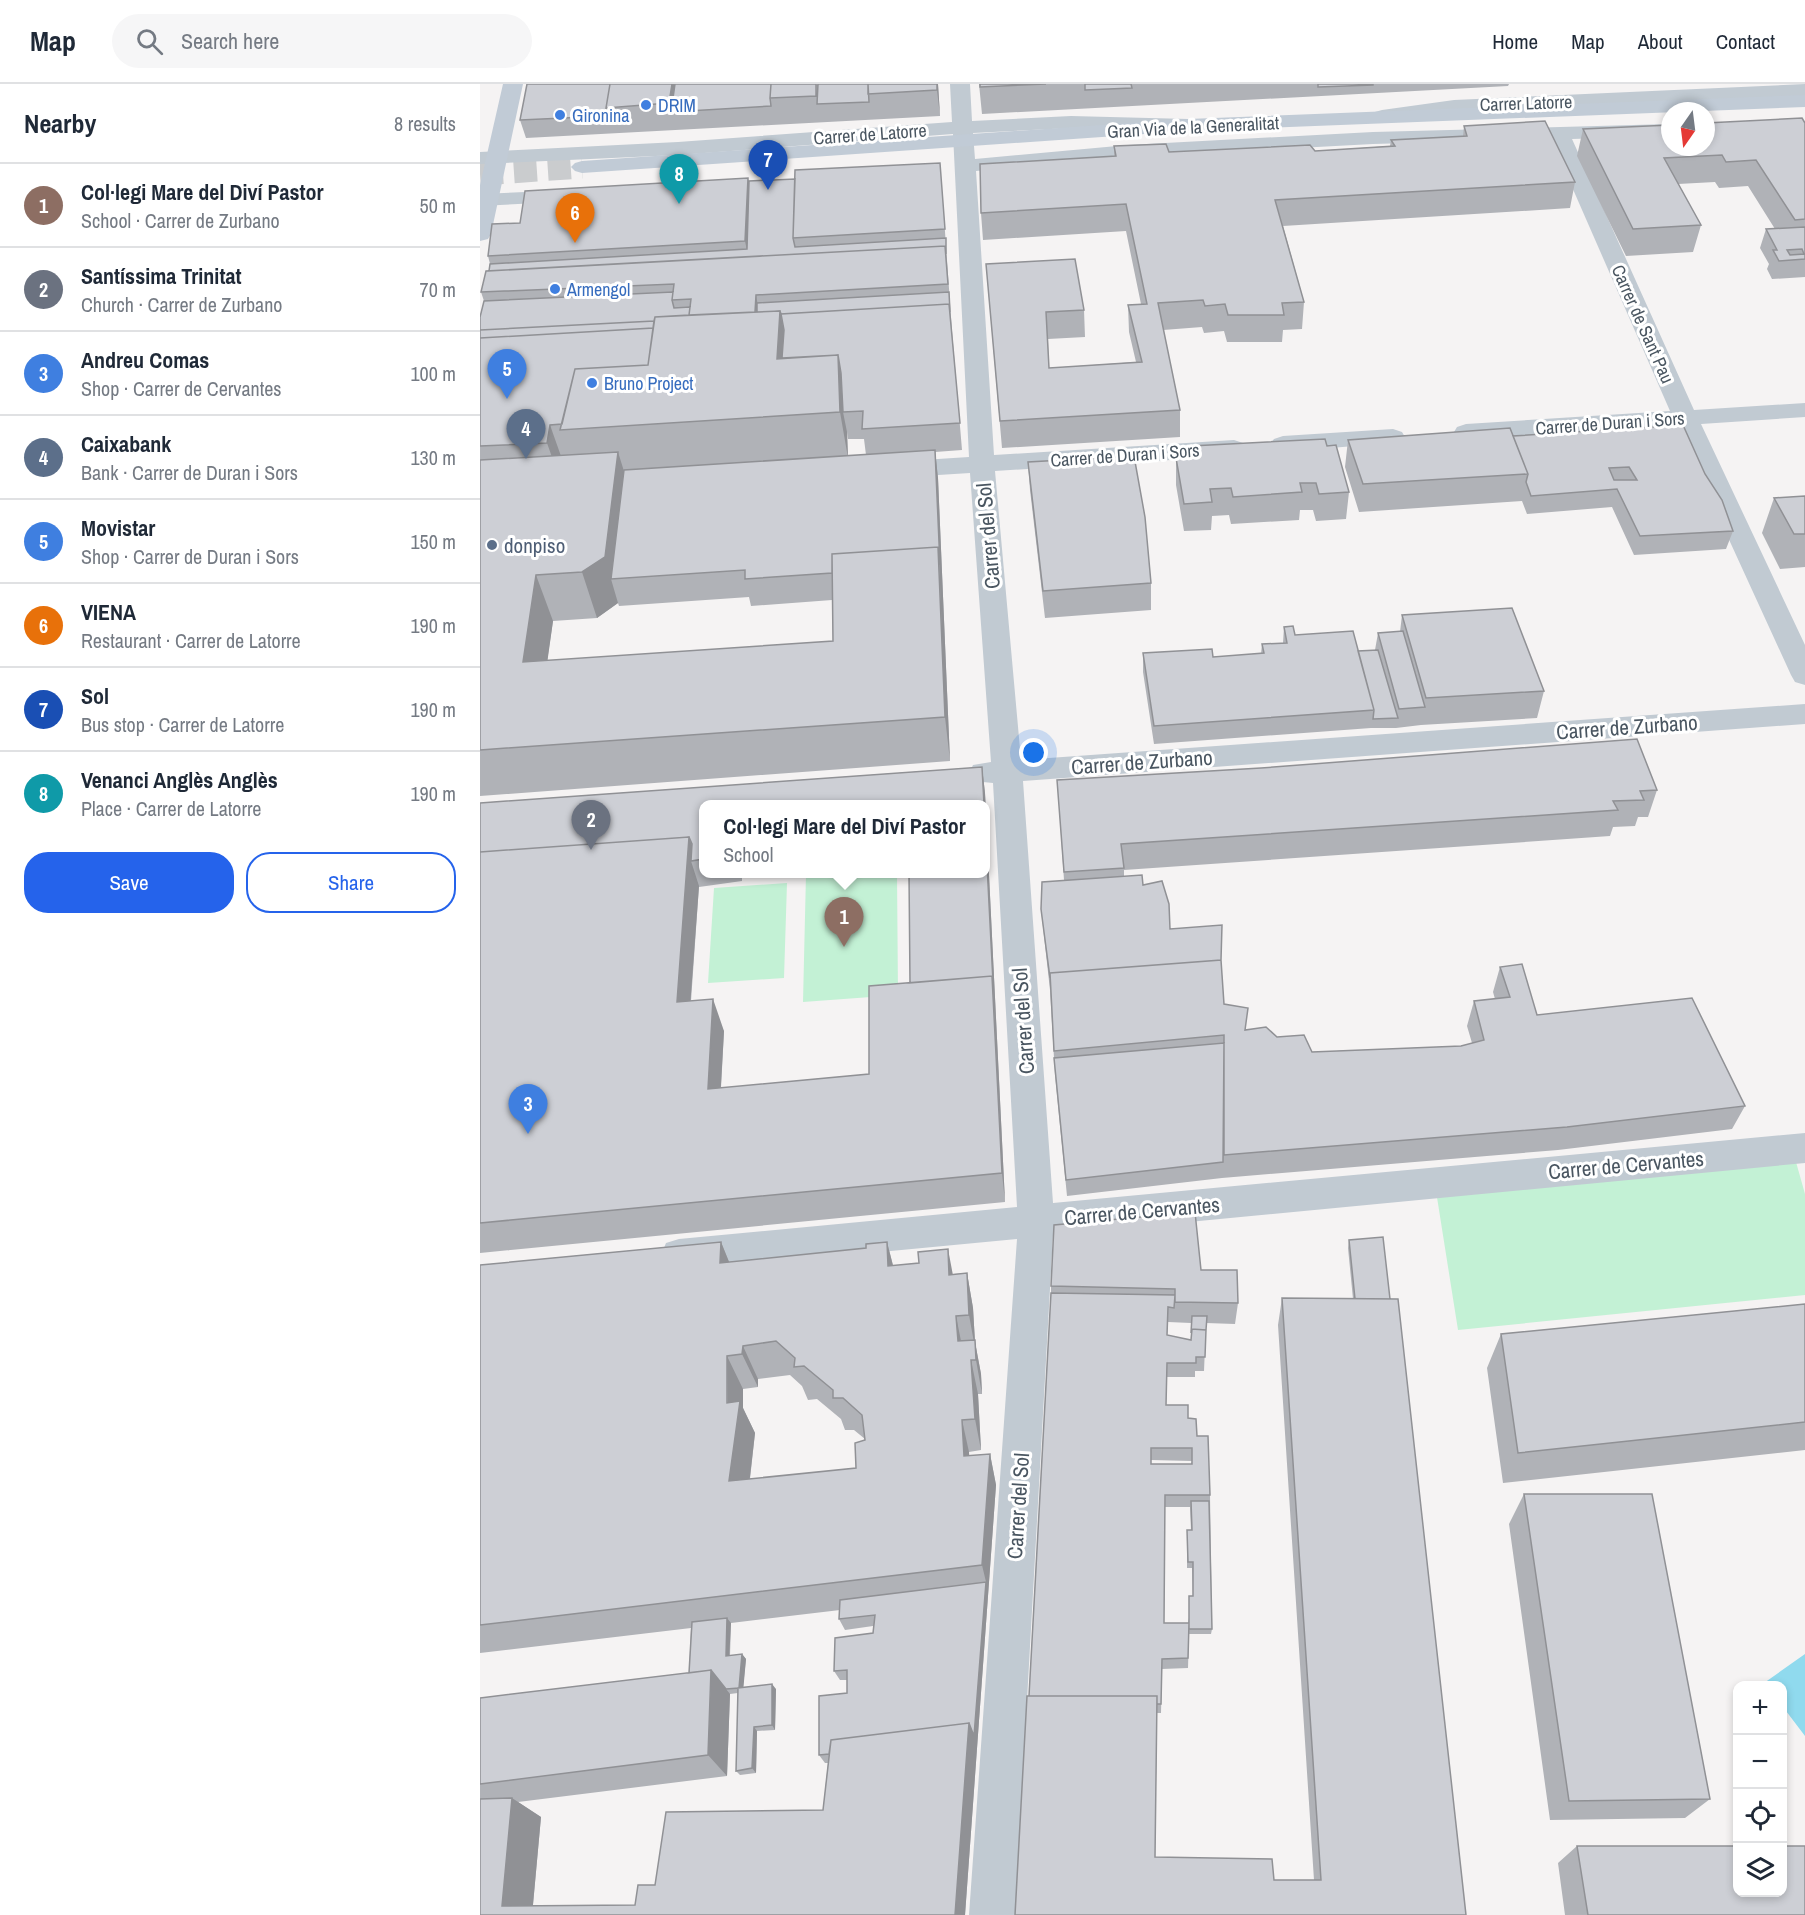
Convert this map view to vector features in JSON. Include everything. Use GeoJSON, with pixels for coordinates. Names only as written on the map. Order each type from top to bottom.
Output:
{"type":"FeatureCollection","features":[{"type":"Feature","properties":{"kind":"street"},"geometry":{"type":"LineString","coordinates":[[480,234],[489,157],[513,84]]}},
{"type":"Feature","properties":{"kind":"street","name":"Carrer del Sol"},"geometry":{"type":"LineString","coordinates":[[960,84],[959,151],[1007,772],[1036,1221],[992,1915]]}},
{"type":"Feature","properties":{"kind":"street","name":"Carrer Latorre"},"geometry":{"type":"LineString","coordinates":[[1162,123],[1427,110],[1538,93],[1805,90]]}},
{"type":"Feature","properties":{"kind":"street","name":"Gran Via de la Generalitat"},"geometry":{"type":"LineString","coordinates":[[959,151],[1188,125],[1373,128],[1805,101]]}},
{"type":"Feature","properties":{"kind":"street","name":"Carrer Latorre"},"geometry":{"type":"LineString","coordinates":[[1345,134],[1373,128],[1427,110]]}},
{"type":"Feature","properties":{"kind":"street"},"geometry":{"type":"LineString","coordinates":[[1715,119],[1805,116]]}},
{"type":"Feature","properties":{"kind":"street","name":"Gran Via de la Generalitat"},"geometry":{"type":"LineString","coordinates":[[577,175],[959,151],[1661,120]]}},
{"type":"Feature","properties":{"kind":"street","name":"Carrer de Latorre"},"geometry":{"type":"LineString","coordinates":[[959,151],[1125,121],[1188,125]]}},
{"type":"Feature","properties":{"kind":"street","name":"Carrer Latorre"},"geometry":{"type":"LineString","coordinates":[[1143,150],[1373,128],[1559,134],[1661,130]]}},
{"type":"Feature","properties":{"kind":"street","name":"Carrer de Sant Pau"},"geometry":{"type":"LineString","coordinates":[[1559,134],[1805,675]]}},
{"type":"Feature","properties":{"kind":"street"},"geometry":{"type":"LineString","coordinates":[[1143,150],[1171,143]]}},
{"type":"Feature","properties":{"kind":"street","name":"Carrer de Latorre"},"geometry":{"type":"LineString","coordinates":[[489,157],[689,148],[959,151],[1143,150]]}},
{"type":"Feature","properties":{"kind":"street"},"geometry":{"type":"LineString","coordinates":[[484,200],[595,195]]}},
{"type":"Feature","properties":{"kind":"street","name":"Carrer de Duran i Sors"},"geometry":{"type":"LineString","coordinates":[[1448,434],[1805,410]]}},
{"type":"Feature","properties":{"kind":"street","name":"Carrer de Duran i Sors"},"geometry":{"type":"LineString","coordinates":[[863,471],[1412,436]]}},
{"type":"Feature","properties":{"kind":"street","name":"Carrer de Zurbano"},"geometry":{"type":"LineString","coordinates":[[960,775],[1805,714]]}},
{"type":"Feature","properties":{"kind":"street","name":"Carrer de Cervantes"},"geometry":{"type":"LineString","coordinates":[[646,1259],[1805,1148]]}},
{"type":"Feature","properties":{"kind":"green space"},"geometry":{"type":"Polygon","coordinates":[[[806,878],[897,878],[898,995],[803,1002],[806,878]]]}},
{"type":"Feature","properties":{"kind":"green space"},"geometry":{"type":"Polygon","coordinates":[[[787,883],[784,978],[708,983],[714,888],[787,883]]]}},
{"type":"Feature","properties":{"kind":"green space"},"geometry":{"type":"Polygon","coordinates":[[[1796,1162],[1805,1194],[1805,1295],[1458,1330],[1436,1191],[1796,1162]]]}},
{"type":"Feature","properties":{"kind":"water"},"geometry":{"type":"Polygon","coordinates":[[[1805,1654],[1805,1736],[1787,1712],[1787,1681],[1767,1681],[1805,1654]]]}},
{"type":"Feature","properties":{"kind":"building"},"geometry":{"type":"Polygon","coordinates":[[[527,84],[610,84],[606,108],[608,116],[520,120],[527,84]]]}},
{"type":"Feature","properties":{"kind":"building"},"geometry":{"type":"Polygon","coordinates":[[[610,84],[672,84],[669,103],[606,108],[610,84]]]}},
{"type":"Feature","properties":{"kind":"building"},"geometry":{"type":"Polygon","coordinates":[[[675,84],[771,84],[771,106],[671,112],[675,84]]]}},
{"type":"Feature","properties":{"kind":"building"},"geometry":{"type":"Polygon","coordinates":[[[771,84],[816,84],[816,96],[770,98],[771,84]]]}},
{"type":"Feature","properties":{"kind":"building"},"geometry":{"type":"Polygon","coordinates":[[[818,84],[868,84],[869,102],[817,104],[818,84]]]}},
{"type":"Feature","properties":{"kind":"building"},"geometry":{"type":"Polygon","coordinates":[[[868,84],[937,84],[937,90],[868,94],[868,84]]]}},
{"type":"Feature","properties":{"kind":"building"},"geometry":{"type":"Polygon","coordinates":[[[980,84],[1046,84],[980,87],[980,84]]]}},
{"type":"Feature","properties":{"kind":"building"},"geometry":{"type":"Polygon","coordinates":[[[1085,84],[1131,84],[1132,88],[1085,90],[1085,84]]]}},
{"type":"Feature","properties":{"kind":"building"},"geometry":{"type":"Polygon","coordinates":[[[1318,84],[1373,84],[1373,85],[1318,87],[1318,84]]]}},
{"type":"Feature","properties":{"kind":"building"},"geometry":{"type":"Polygon","coordinates":[[[1802,118],[1805,123],[1805,219],[1795,220],[1756,160],[1726,162],[1722,155],[1715,155],[1715,123],[1802,118]]]}},
{"type":"Feature","properties":{"kind":"building"},"geometry":{"type":"Polygon","coordinates":[[[1545,121],[1575,182],[1275,200],[1304,302],[1282,303],[1284,315],[1228,315],[1225,304],[1205,306],[1203,300],[1158,303],[1180,410],[1000,421],[986,264],[1075,259],[1084,310],[1046,312],[1049,368],[1142,362],[1128,305],[1147,304],[1126,204],[981,213],[980,164],[1116,156],[1114,146],[1166,144],[1169,152],[1310,145],[1315,151],[1395,146],[1391,140],[1467,136],[1464,126],[1545,121]]]}},
{"type":"Feature","properties":{"kind":"building"},"geometry":{"type":"Polygon","coordinates":[[[1661,125],[1661,156],[1703,156],[1664,158],[1701,225],[1633,229],[1583,129],[1661,125]]]}},
{"type":"Feature","properties":{"kind":"building"},"geometry":{"type":"Polygon","coordinates":[[[940,163],[945,229],[793,238],[795,170],[940,163]]]}},
{"type":"Feature","properties":{"kind":"building"},"geometry":{"type":"Polygon","coordinates":[[[748,178],[745,241],[488,256],[492,224],[520,223],[525,191],[748,178]]]}},
{"type":"Feature","properties":{"kind":"building"},"geometry":{"type":"Polygon","coordinates":[[[795,179],[793,238],[795,247],[946,238],[946,254],[945,246],[489,271],[490,264],[747,249],[749,181],[795,179]]]}},
{"type":"Feature","properties":{"kind":"building"},"geometry":{"type":"Polygon","coordinates":[[[1805,227],[1805,259],[1779,261],[1773,250],[1777,250],[1766,229],[1805,227]],[[1802,249],[1787,250],[1790,255],[1804,254],[1802,249]]]}},
{"type":"Feature","properties":{"kind":"building"},"geometry":{"type":"Polygon","coordinates":[[[945,246],[948,284],[756,295],[755,312],[689,315],[691,299],[672,300],[674,284],[481,292],[486,271],[945,246]]]}},
{"type":"Feature","properties":{"kind":"building"},"geometry":{"type":"Polygon","coordinates":[[[673,292],[674,308],[690,307],[689,315],[655,317],[654,321],[480,330],[484,301],[673,292]]]}},
{"type":"Feature","properties":{"kind":"building"},"geometry":{"type":"Polygon","coordinates":[[[949,292],[950,312],[949,304],[781,314],[780,311],[757,312],[757,303],[949,292]]]}},
{"type":"Feature","properties":{"kind":"building"},"geometry":{"type":"Polygon","coordinates":[[[949,304],[960,423],[862,429],[863,411],[843,412],[838,355],[782,358],[784,330],[781,314],[949,304]]]}},
{"type":"Feature","properties":{"kind":"building"},"geometry":{"type":"Polygon","coordinates":[[[780,311],[777,359],[838,355],[840,412],[560,430],[575,369],[648,365],[655,317],[780,311]]]}},
{"type":"Feature","properties":{"kind":"building"},"geometry":{"type":"Polygon","coordinates":[[[654,321],[653,328],[480,338],[480,330],[654,321]]]}},
{"type":"Feature","properties":{"kind":"building"},"geometry":{"type":"Polygon","coordinates":[[[653,328],[648,365],[575,369],[562,424],[550,425],[547,443],[480,446],[480,338],[653,328]]]}},
{"type":"Feature","properties":{"kind":"building"},"geometry":{"type":"Polygon","coordinates":[[[1683,425],[1705,474],[1722,500],[1733,531],[1640,536],[1617,489],[1531,496],[1526,482],[1528,474],[1513,436],[1683,425]],[[1629,467],[1609,468],[1614,480],[1637,480],[1629,467]]]}},
{"type":"Feature","properties":{"kind":"building"},"geometry":{"type":"Polygon","coordinates":[[[1510,428],[1528,474],[1363,484],[1348,440],[1510,428]]]}},
{"type":"Feature","properties":{"kind":"building"},"geometry":{"type":"Polygon","coordinates":[[[1325,439],[1327,446],[1336,445],[1349,492],[1319,494],[1316,483],[1300,483],[1302,492],[1233,497],[1231,488],[1210,489],[1212,502],[1184,504],[1176,458],[1192,457],[1191,446],[1325,439]]]}},
{"type":"Feature","properties":{"kind":"building"},"geometry":{"type":"Polygon","coordinates":[[[935,450],[940,565],[938,547],[832,554],[832,573],[745,579],[745,570],[611,579],[624,470],[935,450]]]}},
{"type":"Feature","properties":{"kind":"building"},"geometry":{"type":"Polygon","coordinates":[[[618,452],[605,557],[582,572],[536,575],[523,662],[833,641],[832,554],[938,547],[945,717],[480,750],[480,460],[618,452]]]}},
{"type":"Feature","properties":{"kind":"building"},"geometry":{"type":"Polygon","coordinates":[[[1134,456],[1145,517],[1151,583],[1043,591],[1028,462],[1134,456]]]}},
{"type":"Feature","properties":{"kind":"building"},"geometry":{"type":"Polygon","coordinates":[[[1805,496],[1805,534],[1794,534],[1774,498],[1805,496]]]}},
{"type":"Feature","properties":{"kind":"building"},"geometry":{"type":"Polygon","coordinates":[[[1512,608],[1544,691],[1426,698],[1402,615],[1512,608]]]}},
{"type":"Feature","properties":{"kind":"building"},"geometry":{"type":"Polygon","coordinates":[[[1293,626],[1295,635],[1353,631],[1374,710],[1154,726],[1143,653],[1212,649],[1213,657],[1264,653],[1262,644],[1287,643],[1284,627],[1293,626]]]}},
{"type":"Feature","properties":{"kind":"building"},"geometry":{"type":"Polygon","coordinates":[[[1403,631],[1425,707],[1399,709],[1378,633],[1403,631]]]}},
{"type":"Feature","properties":{"kind":"building"},"geometry":{"type":"Polygon","coordinates":[[[1378,650],[1398,718],[1373,719],[1374,710],[1358,651],[1378,650]]]}},
{"type":"Feature","properties":{"kind":"building"},"geometry":{"type":"Polygon","coordinates":[[[1637,739],[1657,790],[1640,791],[1644,800],[1613,801],[1618,810],[1121,844],[1124,868],[1064,872],[1057,780],[1261,768],[1637,739]]]}},
{"type":"Feature","properties":{"kind":"building"},"geometry":{"type":"Polygon","coordinates":[[[982,767],[984,800],[699,800],[699,860],[691,861],[692,844],[689,837],[480,852],[480,803],[982,767]]]}},
{"type":"Feature","properties":{"kind":"building"},"geometry":{"type":"Polygon","coordinates":[[[689,837],[677,1002],[713,999],[708,1089],[869,1074],[869,986],[992,976],[1002,1173],[480,1223],[480,852],[689,837]]]}},
{"type":"Feature","properties":{"kind":"building"},"geometry":{"type":"Polygon","coordinates":[[[1142,875],[1143,885],[1162,881],[1169,904],[1170,929],[1222,925],[1221,960],[1050,973],[1050,978],[1041,909],[1042,882],[1142,875]]]}},
{"type":"Feature","properties":{"kind":"building"},"geometry":{"type":"Polygon","coordinates":[[[909,878],[988,878],[993,982],[992,976],[910,983],[909,878]]]}},
{"type":"Feature","properties":{"kind":"building"},"geometry":{"type":"Polygon","coordinates":[[[1221,960],[1224,1004],[1248,1008],[1245,1030],[1266,1027],[1277,1037],[1304,1035],[1312,1052],[1461,1046],[1484,1040],[1474,1001],[1510,997],[1500,967],[1522,964],[1537,1015],[1692,998],[1745,1106],[1567,1127],[1224,1155],[1224,1035],[1054,1051],[1050,973],[1221,960]]]}},
{"type":"Feature","properties":{"kind":"building"},"geometry":{"type":"Polygon","coordinates":[[[1224,1043],[1223,1162],[1066,1180],[1054,1058],[1224,1043]]]}},
{"type":"Feature","properties":{"kind":"building"},"geometry":{"type":"Polygon","coordinates":[[[1195,1212],[1201,1270],[1237,1270],[1238,1303],[1175,1302],[1175,1289],[1051,1286],[1054,1225],[1195,1212]]]}},
{"type":"Feature","properties":{"kind":"building"},"geometry":{"type":"Polygon","coordinates":[[[1383,1237],[1390,1299],[1355,1299],[1349,1240],[1383,1237]]]}},
{"type":"Feature","properties":{"kind":"building"},"geometry":{"type":"Polygon","coordinates":[[[721,1242],[720,1263],[866,1248],[866,1244],[887,1242],[888,1266],[919,1263],[918,1252],[948,1249],[949,1275],[967,1273],[969,1315],[956,1316],[958,1341],[975,1340],[976,1360],[971,1360],[975,1419],[962,1420],[964,1456],[990,1454],[982,1565],[480,1625],[480,1265],[721,1242]],[[776,1341],[743,1346],[742,1354],[727,1356],[727,1403],[740,1401],[729,1481],[856,1468],[855,1443],[865,1440],[862,1415],[843,1398],[833,1398],[833,1390],[804,1366],[794,1367],[795,1358],[776,1341]]]}},
{"type":"Feature","properties":{"kind":"building"},"geometry":{"type":"Polygon","coordinates":[[[1051,1293],[1175,1295],[1174,1308],[1168,1307],[1167,1335],[1191,1340],[1192,1329],[1206,1330],[1205,1357],[1196,1357],[1196,1363],[1167,1363],[1166,1405],[1188,1405],[1188,1418],[1196,1419],[1197,1436],[1208,1436],[1210,1495],[1165,1495],[1164,1623],[1189,1623],[1188,1658],[1162,1659],[1161,1704],[1157,1704],[1157,1696],[1029,1696],[1051,1293]],[[1151,1448],[1151,1464],[1192,1464],[1192,1448],[1151,1448]]]}},
{"type":"Feature","properties":{"kind":"building"},"geometry":{"type":"Polygon","coordinates":[[[1282,1298],[1398,1299],[1466,1915],[1015,1915],[1027,1696],[1157,1696],[1155,1857],[1272,1859],[1274,1880],[1321,1880],[1282,1298]]]}},
{"type":"Feature","properties":{"kind":"building"},"geometry":{"type":"Polygon","coordinates":[[[1805,1304],[1805,1422],[1518,1453],[1501,1334],[1805,1304]]]}},
{"type":"Feature","properties":{"kind":"building"},"geometry":{"type":"Polygon","coordinates":[[[1192,1316],[1207,1316],[1206,1330],[1192,1329],[1191,1333],[1192,1316]]]}},
{"type":"Feature","properties":{"kind":"building"},"geometry":{"type":"Polygon","coordinates":[[[1524,1494],[1652,1494],[1710,1799],[1569,1801],[1524,1494]]]}},
{"type":"Feature","properties":{"kind":"building"},"geometry":{"type":"Polygon","coordinates":[[[1191,1501],[1209,1501],[1212,1629],[1189,1629],[1189,1596],[1193,1596],[1193,1562],[1188,1562],[1187,1530],[1192,1530],[1191,1501]]]}},
{"type":"Feature","properties":{"kind":"building"},"geometry":{"type":"Polygon","coordinates":[[[986,1582],[974,1736],[969,1723],[831,1740],[829,1754],[819,1755],[819,1696],[847,1693],[847,1670],[834,1671],[835,1638],[873,1633],[875,1615],[839,1619],[840,1600],[986,1582]]]}},
{"type":"Feature","properties":{"kind":"building"},"geometry":{"type":"Polygon","coordinates":[[[727,1618],[726,1656],[742,1654],[739,1688],[726,1689],[711,1670],[689,1673],[692,1622],[727,1618]]]}},
{"type":"Feature","properties":{"kind":"building"},"geometry":{"type":"Polygon","coordinates":[[[711,1670],[708,1755],[480,1784],[480,1698],[711,1670]]]}},
{"type":"Feature","properties":{"kind":"building"},"geometry":{"type":"Polygon","coordinates":[[[772,1684],[772,1725],[754,1727],[752,1768],[736,1771],[738,1688],[772,1684]]]}},
{"type":"Feature","properties":{"kind":"building"},"geometry":{"type":"Polygon","coordinates":[[[969,1723],[955,1915],[480,1915],[480,1799],[512,1798],[502,1906],[635,1905],[638,1885],[655,1885],[666,1812],[823,1810],[831,1740],[969,1723]]]}},
{"type":"Feature","properties":{"kind":"building"},"geometry":{"type":"Polygon","coordinates":[[[1577,1846],[1733,1846],[1733,1897],[1787,1897],[1787,1846],[1805,1846],[1805,1915],[1588,1915],[1577,1846]]]}},
{"type":"Feature","properties":{"kind":"tunnel"},"geometry":{"type":"LineString","coordinates":[[480,174],[582,167]]}},
{"type":"Feature","properties":{"kind":"place","name":"DRIM"},"geometry":{"type":"Point","coordinates":[646,105]}},
{"type":"Feature","properties":{"kind":"place","name":"Gironina"},"geometry":{"type":"Point","coordinates":[560,115]}},
{"type":"Feature","properties":{"kind":"place","name":"Sol"},"geometry":{"type":"Point","coordinates":[768,190]}},
{"type":"Feature","properties":{"kind":"place","name":"Venanci Anglès Anglès"},"geometry":{"type":"Point","coordinates":[679,204]}},
{"type":"Feature","properties":{"kind":"place","name":"VIENA"},"geometry":{"type":"Point","coordinates":[575,243]}},
{"type":"Feature","properties":{"kind":"place","name":"Armengol"},"geometry":{"type":"Point","coordinates":[555,289]}},
{"type":"Feature","properties":{"kind":"place","name":"Bruno Project"},"geometry":{"type":"Point","coordinates":[592,383]}},
{"type":"Feature","properties":{"kind":"place","name":"Movistar"},"geometry":{"type":"Point","coordinates":[507,399]}},
{"type":"Feature","properties":{"kind":"place","name":"Caixabank"},"geometry":{"type":"Point","coordinates":[526,459]}},
{"type":"Feature","properties":{"kind":"place","name":"donpiso"},"geometry":{"type":"Point","coordinates":[492,545]}},
{"type":"Feature","properties":{"kind":"place","name":"Santíssima Trinitat"},"geometry":{"type":"Point","coordinates":[591,850]}},
{"type":"Feature","properties":{"kind":"place","name":"Col·legi Mare del Diví Pastor"},"geometry":{"type":"Point","coordinates":[844,947]}},
{"type":"Feature","properties":{"kind":"place","name":"Andreu Comas"},"geometry":{"type":"Point","coordinates":[528,1134]}}]}
